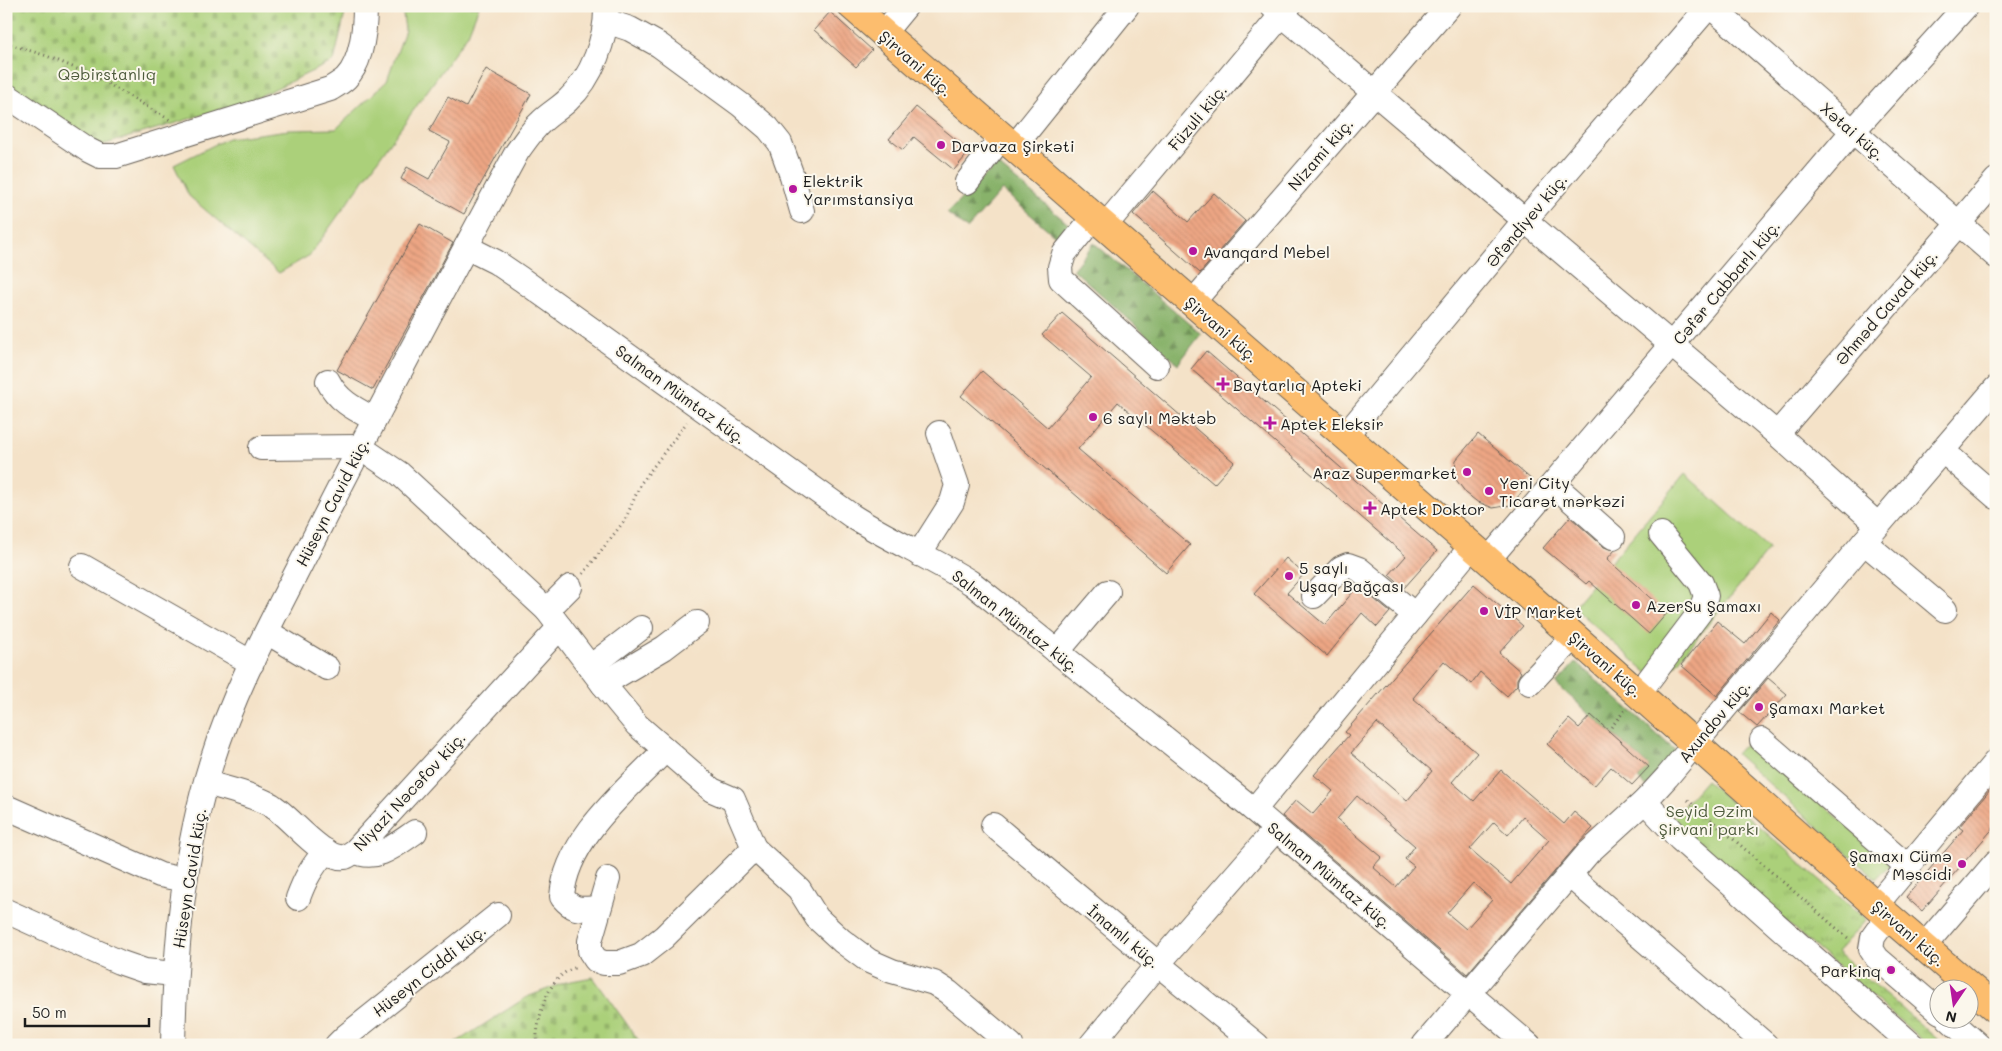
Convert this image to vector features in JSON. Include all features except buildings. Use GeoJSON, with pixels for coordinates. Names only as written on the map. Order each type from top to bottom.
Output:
{"type":"FeatureCollection","features":[{"type":"Feature","properties":{"kind":"main road","name":"Şirvani küç."},"geometry":{"type":"LineString","coordinates":[[852,6],[1007,143],[1346,435],[1696,743],[1882,911],[1996,1009]]}},
{"type":"Feature","properties":{"kind":"street"},"geometry":{"type":"LineString","coordinates":[[6,95],[88,150],[100,156],[116,156],[330,89],[347,78],[360,53],[365,26],[365,6]]}},
{"type":"Feature","properties":{"kind":"street"},"geometry":{"type":"LineString","coordinates":[[883,34],[906,6]]}},
{"type":"Feature","properties":{"kind":"street"},"geometry":{"type":"LineString","coordinates":[[967,182],[1007,143],[1127,6]]}},
{"type":"Feature","properties":{"kind":"street","name":"Nizami küç."},"geometry":{"type":"LineString","coordinates":[[1192,303],[1448,6]]}},
{"type":"Feature","properties":{"kind":"street","name":"Xətai küç."},"geometry":{"type":"LineString","coordinates":[[1709,6],[1996,256]]}},
{"type":"Feature","properties":{"kind":"street","name":"Əfəndiyev küç."},"geometry":{"type":"LineString","coordinates":[[1346,435],[1525,220],[1709,6]]}},
{"type":"Feature","properties":{"kind":"street","name":"Cəfər Cabbarlı küç."},"geometry":{"type":"LineString","coordinates":[[1254,810],[1415,615],[1553,484],[1853,131],[1966,6]]}},
{"type":"Feature","properties":{"kind":"street"},"geometry":{"type":"LineString","coordinates":[[1281,9],[1373,93],[1777,434],[1945,610]]}},
{"type":"Feature","properties":{"kind":"street","name":"Füzuli küç."},"geometry":{"type":"LineString","coordinates":[[1157,366],[1061,279],[1060,268],[1064,254],[1099,222],[1281,9]]}},
{"type":"Feature","properties":{"kind":"street"},"geometry":{"type":"LineString","coordinates":[[606,14],[659,45],[742,105],[768,128],[780,144],[802,211]]}},
{"type":"Feature","properties":{"kind":"street","name":"Hüseyn Cavid küç."},"geometry":{"type":"LineString","coordinates":[[173,1045],[174,974],[186,880],[196,822],[222,732],[252,662],[374,419],[518,152],[531,132],[578,89],[592,66],[606,14]]}},
{"type":"Feature","properties":{"kind":"street","name":"Əhməd Cavad küç."},"geometry":{"type":"LineString","coordinates":[[1777,434],[1996,180]]}},
{"type":"Feature","properties":{"kind":"street","name":"Salman Mümtaz küç."},"geometry":{"type":"LineString","coordinates":[[466,247],[496,262],[852,516],[885,537],[973,584],[1254,810],[1529,1045]]}},
{"type":"Feature","properties":{"kind":"street"},"geometry":{"type":"LineString","coordinates":[[328,381],[333,392],[346,404],[374,419]]}},
{"type":"Feature","properties":{"kind":"street","name":"Axundov küç."},"geometry":{"type":"LineString","coordinates":[[1424,1045],[1594,847],[1644,801],[1696,743],[1996,388]]}},
{"type":"Feature","properties":{"kind":"street"},"geometry":{"type":"LineString","coordinates":[[919,554],[952,502],[957,485],[939,434]]}},
{"type":"Feature","properties":{"kind":"street"},"geometry":{"type":"LineString","coordinates":[[261,448],[360,447],[400,474],[553,618],[596,676],[637,725],[712,790],[733,799],[754,848],[799,889],[818,918],[842,942],[892,971],[934,983],[948,992],[1011,1045]]}},
{"type":"Feature","properties":{"kind":"street"},"geometry":{"type":"LineString","coordinates":[[1944,451],[1996,497]]}},
{"type":"Feature","properties":{"kind":"street"},"geometry":{"type":"LineString","coordinates":[[1553,484],[1613,537]]}},
{"type":"Feature","properties":{"kind":"street"},"geometry":{"type":"LineString","coordinates":[[1639,693],[1700,612],[1706,596],[1701,583],[1661,534]]}},
{"type":"Feature","properties":{"kind":"street"},"geometry":{"type":"LineString","coordinates":[[1314,596],[1341,568],[1348,565],[1359,569],[1415,615]]}},
{"type":"Feature","properties":{"kind":"street"},"geometry":{"type":"LineString","coordinates":[[82,566],[252,662]]}},
{"type":"Feature","properties":{"kind":"street","name":"Niyazi Nəcəfov küç."},"geometry":{"type":"LineString","coordinates":[[326,852],[346,857],[354,851],[553,618],[570,587]]}},
{"type":"Feature","properties":{"kind":"street"},"geometry":{"type":"LineString","coordinates":[[1057,652],[1108,592]]}},
{"type":"Feature","properties":{"kind":"street"},"geometry":{"type":"LineString","coordinates":[[596,676],[664,648],[697,623]]}},
{"type":"Feature","properties":{"kind":"street"},"geometry":{"type":"LineString","coordinates":[[596,676],[641,628]]}},
{"type":"Feature","properties":{"kind":"street"},"geometry":{"type":"LineString","coordinates":[[267,632],[327,668]]}},
{"type":"Feature","properties":{"kind":"street"},"geometry":{"type":"LineString","coordinates":[[1530,683],[1574,636]]}},
{"type":"Feature","properties":{"kind":"street"},"geometry":{"type":"LineString","coordinates":[[1762,740],[1908,867]]}},
{"type":"Feature","properties":{"kind":"street"},"geometry":{"type":"LineString","coordinates":[[599,908],[570,906],[562,897],[563,884],[573,858],[592,826],[664,750]]}},
{"type":"Feature","properties":{"kind":"street"},"geometry":{"type":"LineString","coordinates":[[1930,1003],[1877,958],[1871,949],[1873,937],[1882,911],[1908,867],[1996,761]]}},
{"type":"Feature","properties":{"kind":"street"},"geometry":{"type":"LineString","coordinates":[[206,783],[254,797],[272,806],[326,852],[313,865],[298,898]]}},
{"type":"Feature","properties":{"kind":"street"},"geometry":{"type":"LineString","coordinates":[[1644,801],[1680,839],[1912,1045]]}},
{"type":"Feature","properties":{"kind":"street"},"geometry":{"type":"LineString","coordinates":[[6,807],[160,875],[186,880]]}},
{"type":"Feature","properties":{"kind":"street","name":"İmamlı küç."},"geometry":{"type":"LineString","coordinates":[[993,825],[1257,1045]]}},
{"type":"Feature","properties":{"kind":"street"},"geometry":{"type":"LineString","coordinates":[[1091,1045],[1158,964],[1276,830]]}},
{"type":"Feature","properties":{"kind":"street"},"geometry":{"type":"LineString","coordinates":[[354,851],[363,856],[378,854],[415,832]]}},
{"type":"Feature","properties":{"kind":"street"},"geometry":{"type":"LineString","coordinates":[[608,880],[590,941],[590,951],[596,960],[604,963],[619,963],[641,955],[664,937],[754,848]]}},
{"type":"Feature","properties":{"kind":"street"},"geometry":{"type":"LineString","coordinates":[[1924,946],[1996,862]]}},
{"type":"Feature","properties":{"kind":"street"},"geometry":{"type":"LineString","coordinates":[[1569,875],[1766,1045]]}},
{"type":"Feature","properties":{"kind":"street"},"geometry":{"type":"LineString","coordinates":[[6,911],[120,962],[145,971],[174,974]]}},
{"type":"Feature","properties":{"kind":"street","name":"Hüseyn Ciddi küç."},"geometry":{"type":"LineString","coordinates":[[337,1045],[345,1036],[498,915]]}},
{"type":"Feature","properties":{"kind":"street"},"geometry":{"type":"LineString","coordinates":[[1959,1028],[1978,1045]]}},
{"type":"Feature","properties":{"kind":"path"},"geometry":{"type":"LineString","coordinates":[[6,43],[47,56],[98,78],[192,132]]}},
{"type":"Feature","properties":{"kind":"path"},"geometry":{"type":"LineString","coordinates":[[570,587],[589,568],[625,520],[641,483],[698,407]]}},
{"type":"Feature","properties":{"kind":"path"},"geometry":{"type":"LineString","coordinates":[[1688,800],[1849,939]]}},
{"type":"Feature","properties":{"kind":"path"},"geometry":{"type":"LineString","coordinates":[[536,1045],[546,997],[556,978],[568,969],[596,960]]}},
{"type":"Feature","properties":{"kind":"green space","name":"Qəbirstanlıq"},"geometry":{"type":"Polygon","coordinates":[[[6,6],[344,6],[345,13],[334,61],[249,101],[99,146],[6,87],[6,6]]]}},
{"type":"Feature","properties":{"kind":"green space"},"geometry":{"type":"Polygon","coordinates":[[[402,6],[479,6],[468,34],[310,255],[279,273],[189,196],[174,165],[228,138],[289,130],[336,129],[387,81],[405,30],[402,6]]]}},
{"type":"Feature","properties":{"kind":"green space"},"geometry":{"type":"Polygon","coordinates":[[[997,164],[1072,227],[1061,241],[1002,190],[967,229],[947,213],[997,164]]]}},
{"type":"Feature","properties":{"kind":"green space"},"geometry":{"type":"Polygon","coordinates":[[[1094,243],[1201,334],[1178,364],[1073,269],[1094,243]]]}},
{"type":"Feature","properties":{"kind":"green space"},"geometry":{"type":"Polygon","coordinates":[[[1685,474],[1769,549],[1660,684],[1573,607],[1685,474]]]}},
{"type":"Feature","properties":{"kind":"green space"},"geometry":{"type":"Polygon","coordinates":[[[1576,662],[1677,752],[1646,787],[1638,779],[1649,766],[1556,684],[1576,662]]]}},
{"type":"Feature","properties":{"kind":"green space"},"geometry":{"type":"Polygon","coordinates":[[[1750,739],[1890,864],[1876,879],[1736,754],[1750,739]]]}},
{"type":"Feature","properties":{"kind":"green space","name":"Seyid Əzim Şirvani parkı"},"geometry":{"type":"Polygon","coordinates":[[[1706,780],[1866,920],[1837,952],[1944,1045],[1928,1045],[1670,821],[1706,780]]]}},
{"type":"Feature","properties":{"kind":"green space"},"geometry":{"type":"Polygon","coordinates":[[[593,977],[642,1045],[452,1045],[527,997],[566,982],[593,977]]]}},
{"type":"Feature","properties":{"kind":"place","name":"Darvaza Şirkəti"},"geometry":{"type":"Point","coordinates":[941,145]}},
{"type":"Feature","properties":{"kind":"place","name":"Elektrik Yarımstansiya"},"geometry":{"type":"Point","coordinates":[793,189]}},
{"type":"Feature","properties":{"kind":"place","name":"Avanqard Mebel"},"geometry":{"type":"Point","coordinates":[1193,251]}},
{"type":"Feature","properties":{"kind":"place","name":"Baytarlıq Apteki"},"geometry":{"type":"Point","coordinates":[1223,384]}},
{"type":"Feature","properties":{"kind":"place","name":"6 saylı Məktəb"},"geometry":{"type":"Point","coordinates":[1093,417]}},
{"type":"Feature","properties":{"kind":"place","name":"Aptek Eleksir"},"geometry":{"type":"Point","coordinates":[1270,423]}},
{"type":"Feature","properties":{"kind":"place","name":"Araz Supermarket"},"geometry":{"type":"Point","coordinates":[1467,472]}},
{"type":"Feature","properties":{"kind":"place","name":"Yeni City Ticarət mərkəzi"},"geometry":{"type":"Point","coordinates":[1489,491]}},
{"type":"Feature","properties":{"kind":"place","name":"Aptek Doktor"},"geometry":{"type":"Point","coordinates":[1370,508]}},
{"type":"Feature","properties":{"kind":"place","name":"5 saylı Uşaq Bağçası"},"geometry":{"type":"Point","coordinates":[1289,576]}},
{"type":"Feature","properties":{"kind":"place","name":"AzerSu Şamaxı"},"geometry":{"type":"Point","coordinates":[1636,605]}},
{"type":"Feature","properties":{"kind":"place","name":"VİP Market"},"geometry":{"type":"Point","coordinates":[1484,611]}},
{"type":"Feature","properties":{"kind":"place","name":"Şamaxı Market"},"geometry":{"type":"Point","coordinates":[1759,707]}},
{"type":"Feature","properties":{"kind":"place","name":"Şamaxı Cümə Məscidi"},"geometry":{"type":"Point","coordinates":[1962,864]}},
{"type":"Feature","properties":{"kind":"place","name":"Parkinq"},"geometry":{"type":"Point","coordinates":[1891,970]}}]}
